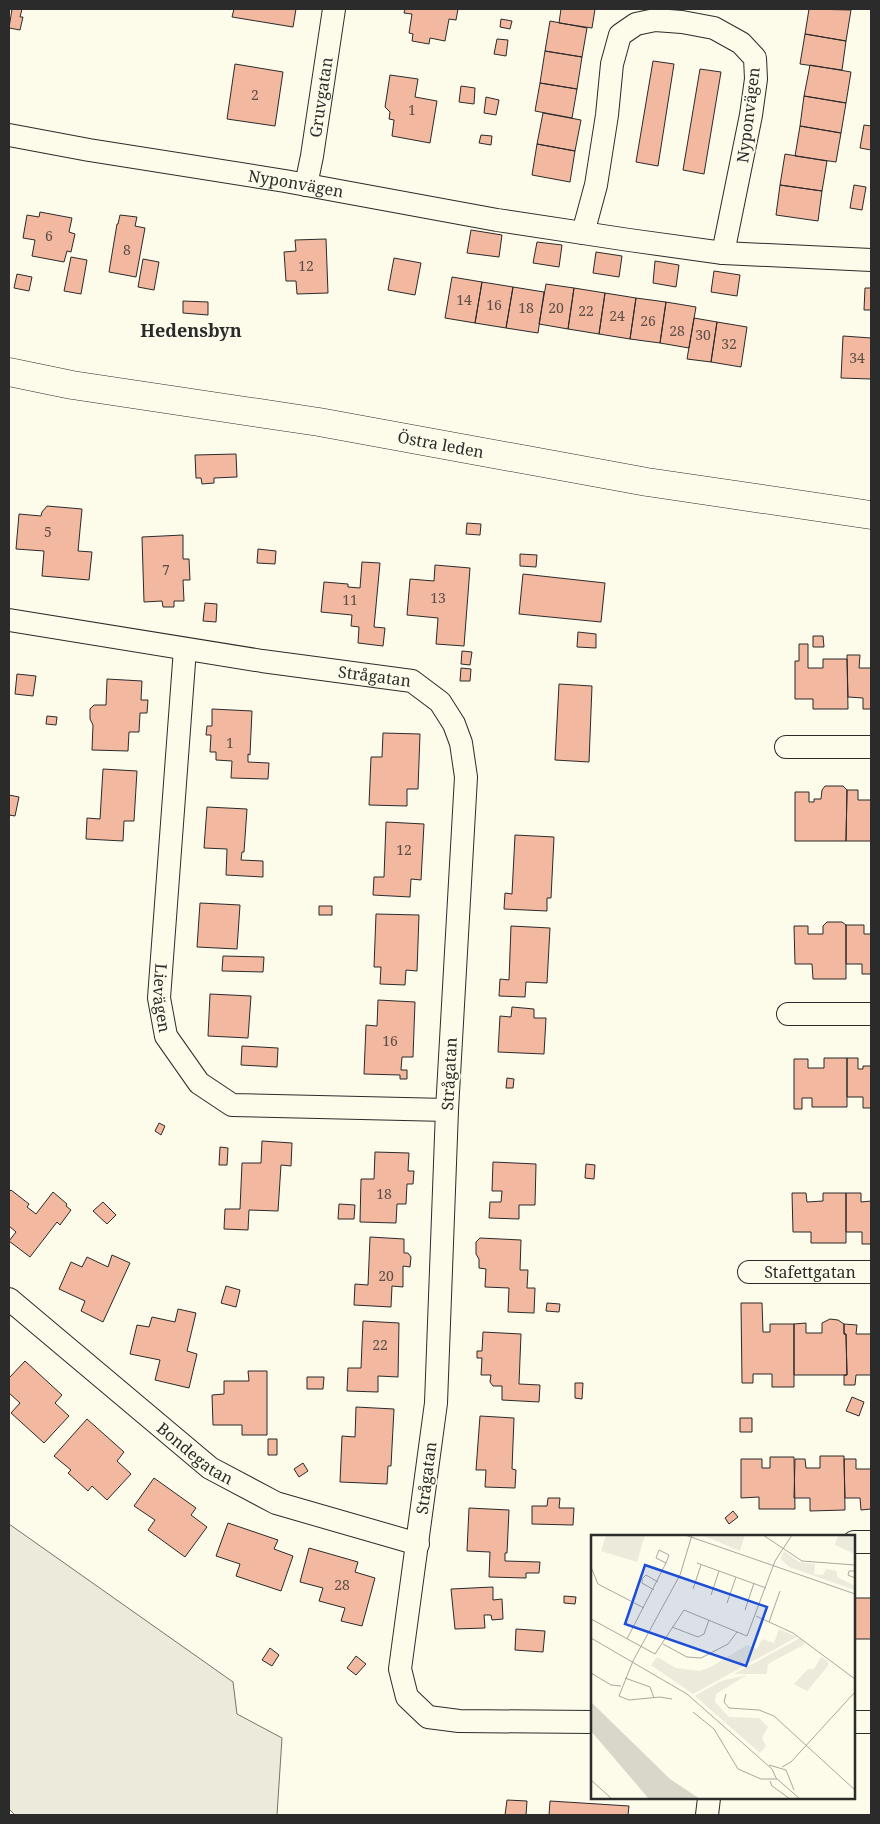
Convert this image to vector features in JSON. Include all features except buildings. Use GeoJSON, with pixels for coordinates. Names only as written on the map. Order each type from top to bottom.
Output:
{"type":"FeatureCollection","features":[{"type":"Feature","properties":{"kind":"street","name":"Gruvgatan"},"geometry":{"type":"LineString","coordinates":[[306,185],[334,9]]}},
{"type":"Feature","properties":{"kind":"street","name":"Nyponvägen"},"geometry":{"type":"LineString","coordinates":[[583,233],[596,185],[608,115],[612,64],[620,35],[636,24],[655,20],[682,22],[714,28],[742,43],[755,58],[756,79],[751,115],[723,253]]}},
{"type":"Feature","properties":{"kind":"street","name":"Nyponvägen"},"geometry":{"type":"LineString","coordinates":[[9,135],[583,233],[723,253],[871,260]]}},
{"type":"Feature","properties":{"kind":"street","name":"Östra leden"},"geometry":{"type":"LineString","coordinates":[[9,372],[72,385],[319,422],[647,482],[871,515]]}},
{"type":"Feature","properties":{"kind":"street","name":"Strågatan"},"geometry":{"type":"LineString","coordinates":[[9,620],[262,661],[412,681],[440,702],[454,724],[461,743],[466,777],[447,1110],[436,1403],[400,1669],[407,1697],[428,1717],[459,1721],[591,1722]]}},
{"type":"Feature","properties":{"kind":"street","name":"Lievägen"},"geometry":{"type":"LineString","coordinates":[[185,649],[159,998],[166,1036],[199,1083],[232,1105],[447,1110]]}},
{"type":"Feature","properties":{"kind":"street"},"geometry":{"type":"LineString","coordinates":[[786,747],[871,746]]}},
{"type":"Feature","properties":{"kind":"street"},"geometry":{"type":"LineString","coordinates":[[788,1014],[871,1014]]}},
{"type":"Feature","properties":{"kind":"street","name":"Stafettgatan"},"geometry":{"type":"LineString","coordinates":[[749,1272],[871,1272]]}},
{"type":"Feature","properties":{"kind":"street","name":"Bondegatan"},"geometry":{"type":"LineString","coordinates":[[9,1299],[210,1468],[276,1503],[418,1544]]}},
{"type":"Feature","properties":{"kind":"street"},"geometry":{"type":"LineString","coordinates":[[855,1542],[871,1542]]}},
{"type":"Feature","properties":{"kind":"street"},"geometry":{"type":"LineString","coordinates":[[855,1722],[871,1722]]}},
{"type":"Feature","properties":{"kind":"street"},"geometry":{"type":"LineString","coordinates":[[707,1815],[709,1799]]}},
{"type":"Feature","properties":{"kind":"shaded area"},"geometry":{"type":"Polygon","coordinates":[[[9,1524],[233,1682],[237,1714],[282,1738],[277,1815],[15,1815],[9,1809],[9,1524]]]}},
{"type":"Feature","properties":{"kind":"district","name":"Hedensbyn"},"geometry":{"type":"Point","coordinates":[191,331]}}]}
